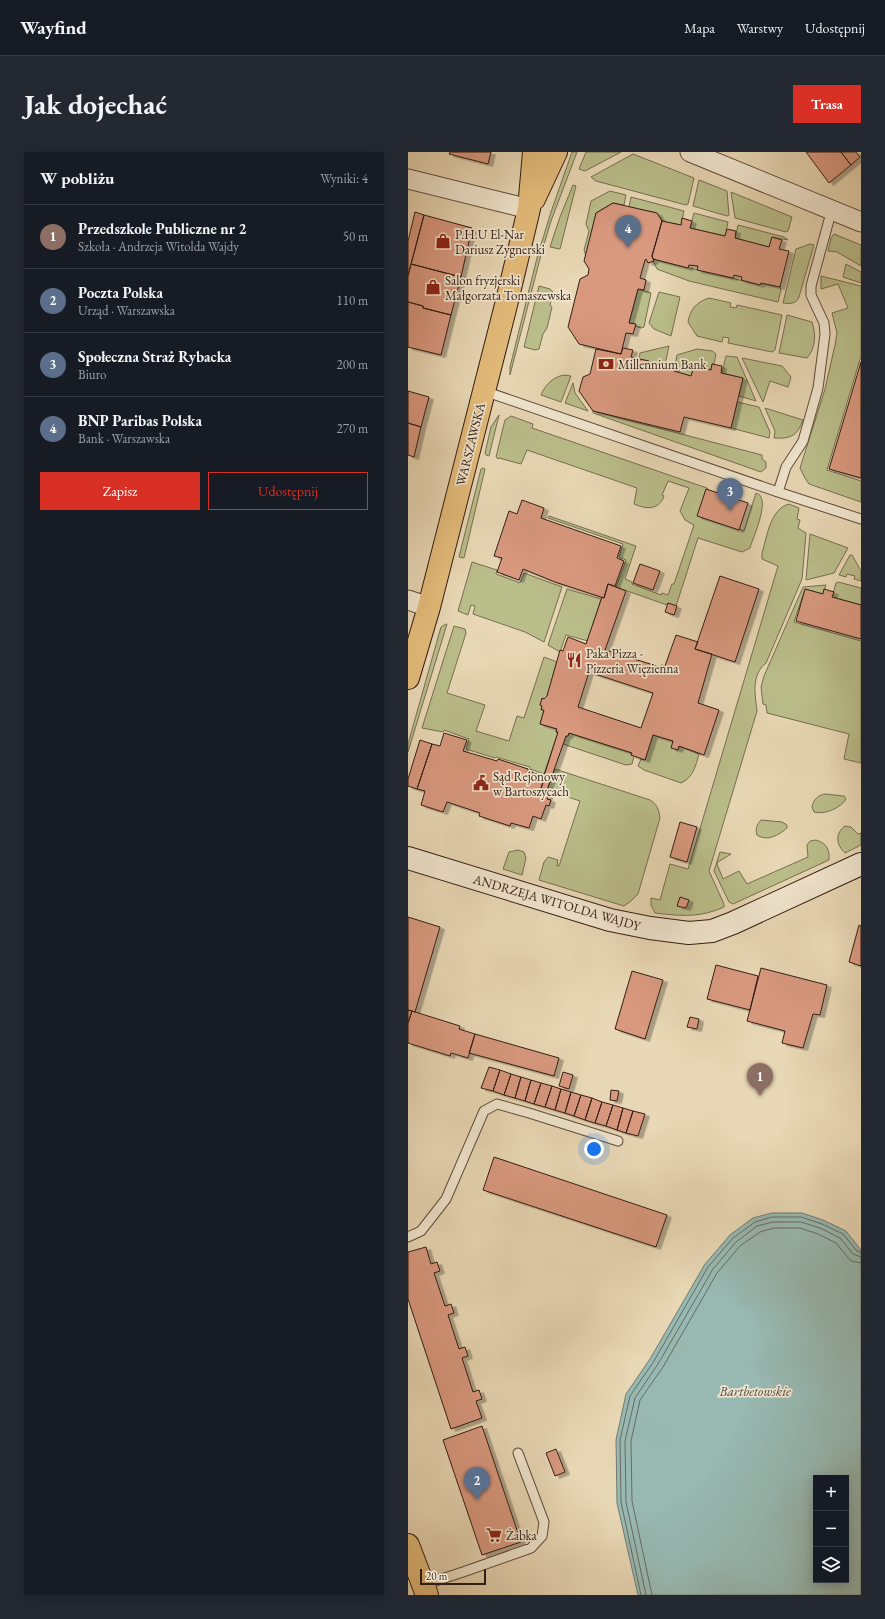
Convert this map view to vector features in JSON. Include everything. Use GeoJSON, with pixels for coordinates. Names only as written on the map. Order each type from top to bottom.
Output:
{"type":"FeatureCollection","features":[{"type":"Feature","properties":{"kind":"main road","name":"WARSZAWSKA"},"geometry":{"type":"LineString","coordinates":[[408,678],[484,391],[529,209],[534,152]]}},
{"type":"Feature","properties":{"kind":"main road","name":"WARSZAWSKA"},"geometry":{"type":"LineString","coordinates":[[529,209],[556,152]]}},
{"type":"Feature","properties":{"kind":"main road"},"geometry":{"type":"LineString","coordinates":[[408,1545],[425,1590]]}},
{"type":"Feature","properties":{"kind":"street"},"geometry":{"type":"LineString","coordinates":[[690,152],[861,222]]}},
{"type":"Feature","properties":{"kind":"street"},"geometry":{"type":"LineString","coordinates":[[408,179],[529,209]]}},
{"type":"Feature","properties":{"kind":"street"},"geometry":{"type":"LineString","coordinates":[[408,600],[428,607]]}},
{"type":"Feature","properties":{"kind":"street","name":"ANDRZEJA WITOLDA WAJDY"},"geometry":{"type":"LineString","coordinates":[[408,858],[610,920],[650,928],[689,933],[712,931],[733,923],[861,864]]}},
{"type":"Feature","properties":{"kind":"lane"},"geometry":{"type":"LineString","coordinates":[[778,492],[786,466],[803,441],[818,388],[825,334],[824,323],[812,294],[811,286],[832,210]]}},
{"type":"Feature","properties":{"kind":"lane"},"geometry":{"type":"LineString","coordinates":[[484,391],[861,519]]}},
{"type":"Feature","properties":{"kind":"lane"},"geometry":{"type":"LineString","coordinates":[[408,1237],[421,1231],[446,1199],[484,1111],[496,1104],[618,1141]]}},
{"type":"Feature","properties":{"kind":"lane"},"geometry":{"type":"LineString","coordinates":[[425,1590],[463,1572],[531,1548],[542,1536],[544,1522],[518,1453]]}},
{"type":"Feature","properties":{"kind":"green space"},"geometry":{"type":"Polygon","coordinates":[[[572,152],[577,152],[551,221],[510,375],[510,367],[537,258],[572,152]]]}},
{"type":"Feature","properties":{"kind":"green space"},"geometry":{"type":"Polygon","coordinates":[[[586,152],[621,152],[585,171],[579,169],[586,152]]]}},
{"type":"Feature","properties":{"kind":"green space"},"geometry":{"type":"Polygon","coordinates":[[[633,154],[694,178],[688,204],[686,205],[596,181],[591,177],[633,154]]]}},
{"type":"Feature","properties":{"kind":"green space"},"geometry":{"type":"Polygon","coordinates":[[[699,180],[727,191],[729,215],[727,216],[693,206],[699,180]]]}},
{"type":"Feature","properties":{"kind":"green space"},"geometry":{"type":"Polygon","coordinates":[[[573,185],[576,186],[560,249],[550,247],[560,217],[573,185]]]}},
{"type":"Feature","properties":{"kind":"green space"},"geometry":{"type":"Polygon","coordinates":[[[610,191],[626,195],[624,205],[613,203],[596,213],[586,256],[584,250],[589,231],[586,224],[591,201],[610,191]]]}},
{"type":"Feature","properties":{"kind":"green space"},"geometry":{"type":"Polygon","coordinates":[[[731,192],[792,217],[788,231],[786,232],[735,218],[731,192]]]}},
{"type":"Feature","properties":{"kind":"green space"},"geometry":{"type":"Polygon","coordinates":[[[631,197],[684,211],[681,225],[662,221],[657,213],[629,207],[631,197]]]}},
{"type":"Feature","properties":{"kind":"green space"},"geometry":{"type":"Polygon","coordinates":[[[694,213],[728,222],[725,236],[690,228],[694,213]]]}},
{"type":"Feature","properties":{"kind":"green space"},"geometry":{"type":"Polygon","coordinates":[[[738,225],[784,237],[788,240],[772,237],[769,247],[735,238],[738,225]]]}},
{"type":"Feature","properties":{"kind":"green space"},"geometry":{"type":"Polygon","coordinates":[[[834,234],[861,245],[861,266],[837,252],[828,251],[831,238],[834,234]]]}},
{"type":"Feature","properties":{"kind":"green space"},"geometry":{"type":"Polygon","coordinates":[[[810,244],[814,245],[799,297],[792,303],[783,303],[796,249],[810,244]]]}},
{"type":"Feature","properties":{"kind":"green space"},"geometry":{"type":"Polygon","coordinates":[[[653,259],[760,285],[761,283],[780,287],[781,290],[778,302],[689,281],[657,269],[653,259]]]}},
{"type":"Feature","properties":{"kind":"green space"},"geometry":{"type":"Polygon","coordinates":[[[846,264],[861,272],[861,283],[843,277],[846,264]]]}},
{"type":"Feature","properties":{"kind":"green space"},"geometry":{"type":"Polygon","coordinates":[[[821,276],[861,286],[861,356],[827,470],[861,481],[861,502],[809,484],[800,468],[825,389],[835,345],[837,333],[832,313],[848,308],[838,284],[821,289],[821,276]]]}},
{"type":"Feature","properties":{"kind":"green space"},"geometry":{"type":"Polygon","coordinates":[[[539,286],[550,289],[553,292],[550,305],[552,307],[547,328],[543,334],[539,349],[535,350],[524,347],[539,286]]]}},
{"type":"Feature","properties":{"kind":"green space"},"geometry":{"type":"Polygon","coordinates":[[[638,289],[651,293],[644,327],[641,328],[635,326],[635,324],[629,323],[638,289]]]}},
{"type":"Feature","properties":{"kind":"green space"},"geometry":{"type":"Polygon","coordinates":[[[659,292],[680,297],[671,336],[654,329],[649,323],[659,292]]]}},
{"type":"Feature","properties":{"kind":"green space"},"geometry":{"type":"Polygon","coordinates":[[[709,298],[731,303],[730,307],[736,308],[737,305],[782,315],[775,350],[772,352],[728,343],[729,338],[723,337],[722,342],[697,336],[688,322],[689,318],[692,310],[697,304],[709,298]]]}},
{"type":"Feature","properties":{"kind":"green space"},"geometry":{"type":"Polygon","coordinates":[[[787,315],[812,322],[814,331],[814,345],[807,358],[779,353],[787,315]]]}},
{"type":"Feature","properties":{"kind":"green space"},"geometry":{"type":"Polygon","coordinates":[[[669,346],[664,369],[648,365],[639,359],[640,353],[669,346]]]}},
{"type":"Feature","properties":{"kind":"green space"},"geometry":{"type":"Polygon","coordinates":[[[697,349],[712,351],[716,354],[711,370],[694,366],[691,376],[674,371],[677,355],[697,349]]]}},
{"type":"Feature","properties":{"kind":"green space"},"geometry":{"type":"Polygon","coordinates":[[[726,356],[737,357],[756,401],[739,396],[743,378],[722,373],[726,356]]]}},
{"type":"Feature","properties":{"kind":"green space"},"geometry":{"type":"Polygon","coordinates":[[[742,358],[782,366],[791,377],[788,387],[770,381],[763,402],[742,358]]]}},
{"type":"Feature","properties":{"kind":"green space"},"geometry":{"type":"Polygon","coordinates":[[[564,375],[571,376],[561,402],[541,395],[550,382],[564,375]]]}},
{"type":"Feature","properties":{"kind":"green space"},"geometry":{"type":"Polygon","coordinates":[[[573,383],[575,393],[588,411],[565,403],[573,383]]]}},
{"type":"Feature","properties":{"kind":"green space"},"geometry":{"type":"Polygon","coordinates":[[[737,402],[759,407],[770,432],[769,438],[731,428],[737,402]]]}},
{"type":"Feature","properties":{"kind":"green space"},"geometry":{"type":"Polygon","coordinates":[[[765,408],[803,420],[796,433],[793,435],[785,438],[774,438],[775,431],[765,408]]]}},
{"type":"Feature","properties":{"kind":"green space"},"geometry":{"type":"Polygon","coordinates":[[[593,411],[762,455],[762,459],[766,462],[766,468],[761,472],[593,413],[593,411]]]}},
{"type":"Feature","properties":{"kind":"green space"},"geometry":{"type":"Polygon","coordinates":[[[499,415],[489,456],[485,453],[491,427],[499,415]]]}},
{"type":"Feature","properties":{"kind":"green space"},"geometry":{"type":"Polygon","coordinates":[[[511,416],[533,424],[532,428],[707,488],[739,529],[744,531],[756,493],[760,496],[762,509],[750,548],[742,552],[698,538],[676,606],[668,603],[667,605],[616,587],[626,560],[619,557],[623,544],[548,518],[549,516],[636,546],[625,579],[632,582],[632,584],[661,595],[662,593],[668,595],[672,584],[674,584],[694,525],[685,520],[680,511],[689,488],[668,481],[662,495],[664,496],[662,501],[651,508],[647,508],[634,504],[637,488],[527,450],[521,464],[498,459],[496,457],[505,420],[511,416]]]}},
{"type":"Feature","properties":{"kind":"green space"},"geometry":{"type":"Polygon","coordinates":[[[481,469],[485,469],[464,558],[459,557],[481,469]]]}},
{"type":"Feature","properties":{"kind":"green space"},"geometry":{"type":"Polygon","coordinates":[[[789,504],[799,508],[797,519],[800,520],[798,528],[806,533],[802,579],[766,663],[761,668],[756,679],[755,692],[757,711],[709,871],[724,907],[698,915],[655,913],[651,905],[651,898],[660,900],[670,864],[688,869],[778,566],[762,559],[762,553],[770,524],[777,512],[789,504]]]}},
{"type":"Feature","properties":{"kind":"green space"},"geometry":{"type":"Polygon","coordinates":[[[810,534],[848,548],[834,573],[806,580],[810,534]]]}},
{"type":"Feature","properties":{"kind":"green space"},"geometry":{"type":"Polygon","coordinates":[[[850,555],[852,555],[861,571],[861,581],[854,579],[855,576],[847,574],[846,577],[839,575],[850,555]]]}},
{"type":"Feature","properties":{"kind":"green space"},"geometry":{"type":"Polygon","coordinates":[[[472,562],[497,570],[496,574],[520,583],[524,573],[562,587],[544,642],[525,632],[473,614],[475,606],[471,605],[468,615],[458,611],[472,562]]]}},
{"type":"Feature","properties":{"kind":"green space"},"geometry":{"type":"Polygon","coordinates":[[[838,582],[861,588],[861,605],[832,597],[836,583],[838,582]]]}},
{"type":"Feature","properties":{"kind":"green space"},"geometry":{"type":"Polygon","coordinates":[[[826,585],[823,594],[805,589],[794,622],[861,641],[861,763],[844,759],[849,734],[767,713],[766,705],[763,704],[761,687],[764,676],[803,587],[826,585]]]}},
{"type":"Feature","properties":{"kind":"green space"},"geometry":{"type":"Polygon","coordinates":[[[567,589],[601,599],[588,641],[566,635],[560,652],[548,645],[567,589]]]}},
{"type":"Feature","properties":{"kind":"green space"},"geometry":{"type":"Polygon","coordinates":[[[446,624],[408,752],[408,744],[441,627],[446,624]]]}},
{"type":"Feature","properties":{"kind":"green space"},"geometry":{"type":"Polygon","coordinates":[[[454,626],[465,629],[466,633],[447,693],[485,705],[476,731],[509,741],[517,716],[524,718],[544,657],[557,662],[547,696],[542,699],[541,705],[541,709],[544,710],[540,724],[557,729],[556,732],[558,732],[544,774],[530,769],[530,767],[466,749],[469,739],[444,730],[443,732],[422,728],[454,626]]]}},
{"type":"Feature","properties":{"kind":"green space"},"geometry":{"type":"Polygon","coordinates":[[[569,733],[632,753],[631,755],[634,756],[632,764],[626,765],[563,744],[569,733]]]}},
{"type":"Feature","properties":{"kind":"green space"},"geometry":{"type":"Polygon","coordinates":[[[653,735],[673,741],[672,748],[678,750],[679,746],[699,754],[691,775],[685,781],[681,783],[644,770],[638,766],[641,759],[645,760],[653,735]]]}},
{"type":"Feature","properties":{"kind":"green space"},"geometry":{"type":"Polygon","coordinates":[[[555,769],[650,800],[657,808],[660,818],[638,894],[624,906],[539,880],[544,862],[548,857],[558,860],[557,866],[559,866],[580,801],[547,790],[555,769]]]}},
{"type":"Feature","properties":{"kind":"green space"},"geometry":{"type":"Polygon","coordinates":[[[825,794],[844,796],[846,799],[832,810],[818,813],[814,812],[812,807],[815,800],[820,795],[825,794]]]}},
{"type":"Feature","properties":{"kind":"green space"},"geometry":{"type":"Polygon","coordinates":[[[761,820],[782,822],[787,825],[787,828],[773,837],[761,837],[757,835],[756,829],[761,820]]]}},
{"type":"Feature","properties":{"kind":"green space"},"geometry":{"type":"Polygon","coordinates":[[[845,826],[851,827],[858,834],[861,833],[861,845],[845,853],[838,843],[838,836],[845,826]]]}},
{"type":"Feature","properties":{"kind":"green space"},"geometry":{"type":"Polygon","coordinates":[[[816,840],[827,847],[829,860],[733,904],[729,902],[714,871],[720,852],[731,854],[717,864],[723,879],[739,871],[747,884],[808,857],[807,845],[810,841],[816,840]]]}},
{"type":"Feature","properties":{"kind":"green space"},"geometry":{"type":"Polygon","coordinates":[[[518,850],[524,852],[526,858],[522,875],[503,869],[509,852],[518,850]]]}},
{"type":"Feature","properties":{"kind":"water","name":"Bartbetowskie"},"geometry":{"type":"Polygon","coordinates":[[[772,1213],[802,1213],[823,1220],[846,1231],[861,1250],[861,1595],[638,1595],[617,1503],[616,1440],[626,1394],[650,1359],[705,1264],[730,1235],[753,1218],[772,1213]]]}},
{"type":"Feature","properties":{"kind":"building"},"geometry":{"type":"Polygon","coordinates":[[[450,152],[491,152],[488,164],[449,154],[450,152]]]}},
{"type":"Feature","properties":{"kind":"building"},"geometry":{"type":"Polygon","coordinates":[[[806,152],[841,152],[851,165],[829,183],[806,152]]]}},
{"type":"Feature","properties":{"kind":"building"},"geometry":{"type":"Polygon","coordinates":[[[841,152],[856,152],[860,157],[851,165],[841,152]]]}},
{"type":"Feature","properties":{"kind":"building"},"geometry":{"type":"Polygon","coordinates":[[[613,203],[657,213],[662,221],[652,256],[654,261],[648,263],[646,259],[645,260],[640,278],[646,280],[644,290],[638,289],[629,323],[636,324],[633,334],[626,333],[621,354],[579,344],[568,327],[580,279],[588,275],[589,269],[584,261],[596,213],[613,203]]]}},
{"type":"Feature","properties":{"kind":"building"},"geometry":{"type":"Polygon","coordinates":[[[415,212],[424,215],[408,276],[408,241],[415,212]]]}},
{"type":"Feature","properties":{"kind":"building","name":"P.H.U El-Nar Dariusz Zygnerski"},"geometry":{"type":"Polygon","coordinates":[[[424,215],[472,228],[461,277],[411,264],[424,215]]]}},
{"type":"Feature","properties":{"kind":"building"},"geometry":{"type":"Polygon","coordinates":[[[682,218],[692,221],[690,228],[725,236],[727,229],[736,231],[735,238],[769,247],[772,237],[782,240],[779,249],[789,251],[780,287],[761,283],[760,285],[741,280],[742,277],[734,275],[733,278],[697,270],[698,266],[689,265],[688,268],[653,259],[652,256],[662,221],[681,225],[682,218]]]}},
{"type":"Feature","properties":{"kind":"building","name":"Salon fryzjerski Małgorzata Tomaszewska"},"geometry":{"type":"Polygon","coordinates":[[[411,264],[461,277],[451,315],[423,308],[423,306],[408,302],[408,276],[411,264]]]}},
{"type":"Feature","properties":{"kind":"building"},"geometry":{"type":"Polygon","coordinates":[[[408,302],[423,306],[423,308],[451,315],[441,355],[408,347],[408,302]]]}},
{"type":"Feature","properties":{"kind":"building"},"geometry":{"type":"Polygon","coordinates":[[[623,348],[633,350],[631,357],[649,361],[648,365],[664,369],[665,363],[675,366],[674,371],[691,376],[694,366],[711,370],[712,364],[722,366],[721,373],[743,378],[731,428],[684,417],[680,432],[593,411],[579,391],[583,377],[590,374],[596,349],[621,354],[623,348]]]}},
{"type":"Feature","properties":{"kind":"building"},"geometry":{"type":"Polygon","coordinates":[[[861,362],[861,478],[829,469],[861,362]]]}},
{"type":"Feature","properties":{"kind":"building"},"geometry":{"type":"Polygon","coordinates":[[[408,391],[429,397],[421,427],[408,423],[408,391]]]}},
{"type":"Feature","properties":{"kind":"building"},"geometry":{"type":"Polygon","coordinates":[[[408,423],[421,427],[414,457],[408,455],[408,423]]]}},
{"type":"Feature","properties":{"kind":"building"},"geometry":{"type":"Polygon","coordinates":[[[706,489],[748,503],[739,530],[697,516],[706,489]]]}},
{"type":"Feature","properties":{"kind":"building"},"geometry":{"type":"Polygon","coordinates":[[[522,500],[544,508],[541,518],[621,546],[617,558],[624,561],[615,586],[608,584],[604,598],[555,582],[523,569],[519,580],[497,572],[502,558],[494,556],[509,511],[517,514],[522,500]]]}},
{"type":"Feature","properties":{"kind":"building"},"geometry":{"type":"Polygon","coordinates":[[[640,564],[660,571],[653,590],[633,583],[640,564]]]}},
{"type":"Feature","properties":{"kind":"building"},"geometry":{"type":"Polygon","coordinates":[[[720,576],[759,589],[735,662],[695,649],[720,576]]]}},
{"type":"Feature","properties":{"kind":"building"},"geometry":{"type":"Polygon","coordinates":[[[608,584],[626,591],[605,650],[660,667],[661,665],[665,666],[676,635],[698,642],[695,649],[712,654],[698,703],[719,710],[704,755],[679,746],[678,750],[671,748],[673,741],[653,735],[645,760],[631,755],[632,753],[569,733],[568,736],[566,736],[547,790],[541,788],[558,732],[556,732],[557,729],[540,724],[544,710],[541,710],[542,706],[540,705],[542,698],[544,699],[547,696],[560,650],[563,651],[568,637],[586,644],[602,597],[604,598],[608,584]],[[589,672],[578,707],[641,728],[653,693],[589,672]]]}},
{"type":"Feature","properties":{"kind":"building"},"geometry":{"type":"Polygon","coordinates":[[[805,589],[823,594],[824,589],[834,592],[832,597],[861,605],[861,639],[796,621],[805,589]]]}},
{"type":"Feature","properties":{"kind":"building"},"geometry":{"type":"Polygon","coordinates":[[[668,603],[677,606],[674,615],[665,612],[668,603]]]}},
{"type":"Feature","properties":{"kind":"building","name":"Sąd Rejonowy w Bartoszycach"},"geometry":{"type":"Polygon","coordinates":[[[444,733],[467,740],[463,751],[497,761],[498,759],[528,769],[528,771],[545,777],[541,788],[550,791],[547,799],[551,800],[549,806],[546,805],[541,819],[533,816],[529,828],[511,823],[510,826],[479,816],[480,813],[447,802],[443,812],[421,805],[425,791],[417,789],[432,744],[440,746],[444,733]]]}},
{"type":"Feature","properties":{"kind":"building"},"geometry":{"type":"Polygon","coordinates":[[[420,740],[432,744],[417,789],[408,786],[408,779],[420,740]]]}},
{"type":"Feature","properties":{"kind":"building"},"geometry":{"type":"Polygon","coordinates":[[[680,822],[697,827],[687,862],[670,857],[680,822]]]}},
{"type":"Feature","properties":{"kind":"building"},"geometry":{"type":"Polygon","coordinates":[[[680,897],[689,900],[686,908],[677,906],[680,897]]]}},
{"type":"Feature","properties":{"kind":"building"},"geometry":{"type":"Polygon","coordinates":[[[408,917],[440,927],[415,1012],[408,1010],[408,917]]]}},
{"type":"Feature","properties":{"kind":"building"},"geometry":{"type":"Polygon","coordinates":[[[859,925],[861,926],[861,966],[849,962],[859,925]]]}},
{"type":"Feature","properties":{"kind":"building"},"geometry":{"type":"Polygon","coordinates":[[[716,965],[758,976],[750,1010],[707,999],[716,965]]]}},
{"type":"Feature","properties":{"kind":"building"},"geometry":{"type":"Polygon","coordinates":[[[761,968],[827,985],[820,1015],[813,1014],[803,1048],[782,1043],[785,1031],[747,1021],[761,968]]]}},
{"type":"Feature","properties":{"kind":"building"},"geometry":{"type":"Polygon","coordinates":[[[632,971],[663,980],[645,1039],[615,1029],[632,971]]]}},
{"type":"Feature","properties":{"kind":"building"},"geometry":{"type":"Polygon","coordinates":[[[408,1010],[412,1011],[408,1023],[408,1010]]]}},
{"type":"Feature","properties":{"kind":"building"},"geometry":{"type":"Polygon","coordinates":[[[412,1011],[460,1026],[459,1029],[475,1034],[468,1058],[451,1053],[450,1056],[408,1043],[408,1023],[412,1011]]]}},
{"type":"Feature","properties":{"kind":"building"},"geometry":{"type":"Polygon","coordinates":[[[690,1017],[699,1019],[697,1029],[687,1027],[690,1017]]]}},
{"type":"Feature","properties":{"kind":"building"},"geometry":{"type":"Polygon","coordinates":[[[475,1034],[559,1058],[554,1076],[469,1053],[475,1034]]]}},
{"type":"Feature","properties":{"kind":"building"},"geometry":{"type":"Polygon","coordinates":[[[489,1067],[500,1070],[493,1091],[481,1088],[489,1067]]]}},
{"type":"Feature","properties":{"kind":"building"},"geometry":{"type":"Polygon","coordinates":[[[500,1070],[511,1074],[504,1095],[493,1091],[500,1070]]]}},
{"type":"Feature","properties":{"kind":"building"},"geometry":{"type":"Polygon","coordinates":[[[563,1072],[573,1075],[569,1089],[559,1086],[563,1072]]]}},
{"type":"Feature","properties":{"kind":"building"},"geometry":{"type":"Polygon","coordinates":[[[511,1074],[521,1077],[515,1098],[504,1095],[511,1074]]]}},
{"type":"Feature","properties":{"kind":"building"},"geometry":{"type":"Polygon","coordinates":[[[521,1077],[531,1080],[525,1101],[515,1098],[521,1077]]]}},
{"type":"Feature","properties":{"kind":"building"},"geometry":{"type":"Polygon","coordinates":[[[531,1080],[541,1083],[534,1104],[525,1101],[531,1080]]]}},
{"type":"Feature","properties":{"kind":"building"},"geometry":{"type":"Polygon","coordinates":[[[541,1083],[552,1086],[545,1107],[534,1104],[541,1083]]]}},
{"type":"Feature","properties":{"kind":"building"},"geometry":{"type":"Polygon","coordinates":[[[552,1086],[561,1089],[555,1110],[545,1107],[552,1086]]]}},
{"type":"Feature","properties":{"kind":"building"},"geometry":{"type":"Polygon","coordinates":[[[561,1089],[571,1092],[565,1113],[555,1110],[561,1089]]]}},
{"type":"Feature","properties":{"kind":"building"},"geometry":{"type":"Polygon","coordinates":[[[611,1090],[619,1091],[617,1101],[610,1100],[611,1090]]]}},
{"type":"Feature","properties":{"kind":"building"},"geometry":{"type":"Polygon","coordinates":[[[571,1092],[581,1095],[574,1116],[565,1113],[571,1092]]]}},
{"type":"Feature","properties":{"kind":"building"},"geometry":{"type":"Polygon","coordinates":[[[581,1095],[592,1098],[585,1120],[574,1116],[581,1095]]]}},
{"type":"Feature","properties":{"kind":"building"},"geometry":{"type":"Polygon","coordinates":[[[592,1098],[602,1102],[595,1123],[585,1120],[592,1098]]]}},
{"type":"Feature","properties":{"kind":"building"},"geometry":{"type":"Polygon","coordinates":[[[602,1102],[613,1105],[606,1126],[595,1123],[602,1102]]]}},
{"type":"Feature","properties":{"kind":"building"},"geometry":{"type":"Polygon","coordinates":[[[613,1105],[623,1108],[617,1130],[606,1126],[613,1105]]]}},
{"type":"Feature","properties":{"kind":"building"},"geometry":{"type":"Polygon","coordinates":[[[623,1108],[633,1111],[626,1133],[617,1130],[623,1108]]]}},
{"type":"Feature","properties":{"kind":"building"},"geometry":{"type":"Polygon","coordinates":[[[633,1111],[645,1114],[638,1136],[626,1133],[633,1111]]]}},
{"type":"Feature","properties":{"kind":"building"},"geometry":{"type":"Polygon","coordinates":[[[494,1157],[667,1215],[656,1247],[483,1190],[494,1157]]]}},
{"type":"Feature","properties":{"kind":"building"},"geometry":{"type":"Polygon","coordinates":[[[426,1247],[431,1264],[437,1262],[440,1271],[434,1273],[445,1306],[451,1304],[454,1313],[448,1315],[459,1349],[465,1347],[468,1356],[462,1358],[473,1392],[479,1390],[482,1399],[476,1401],[482,1418],[451,1429],[408,1299],[408,1252],[426,1247]]]}},
{"type":"Feature","properties":{"kind":"building"},"geometry":{"type":"Polygon","coordinates":[[[482,1426],[521,1542],[482,1555],[443,1440],[482,1426]]]}},
{"type":"Feature","properties":{"kind":"building"},"geometry":{"type":"Polygon","coordinates":[[[556,1449],[565,1472],[555,1476],[546,1453],[556,1449]]]}},
{"type":"Feature","properties":{"kind":"place","name":"P.H.U El-Nar Dariusz Zygnerski"},"geometry":{"type":"Point","coordinates":[443,241]}},
{"type":"Feature","properties":{"kind":"place","name":"BNP Paribas Polska"},"geometry":{"type":"Point","coordinates":[628,248]}},
{"type":"Feature","properties":{"kind":"place","name":"Salon fryzjerski Małgorzata Tomaszewska"},"geometry":{"type":"Point","coordinates":[433,287]}},
{"type":"Feature","properties":{"kind":"place","name":"Millennium Bank"},"geometry":{"type":"Point","coordinates":[606,364]}},
{"type":"Feature","properties":{"kind":"place","name":"Społeczna Straż Rybacka"},"geometry":{"type":"Point","coordinates":[730,511]}},
{"type":"Feature","properties":{"kind":"place","name":"Paka Pizza - Pizzeria Więzienna"},"geometry":{"type":"Point","coordinates":[574,660]}},
{"type":"Feature","properties":{"kind":"place","name":"Sąd Rejonowy w Bartoszycach"},"geometry":{"type":"Point","coordinates":[481,783]}},
{"type":"Feature","properties":{"kind":"place","name":"Przedszkole Publiczne nr 2"},"geometry":{"type":"Point","coordinates":[760,1096]}},
{"type":"Feature","properties":{"kind":"place","name":"Poczta Polska"},"geometry":{"type":"Point","coordinates":[477,1500]}},
{"type":"Feature","properties":{"kind":"place","name":"Żabka"},"geometry":{"type":"Point","coordinates":[494,1535]}}]}
